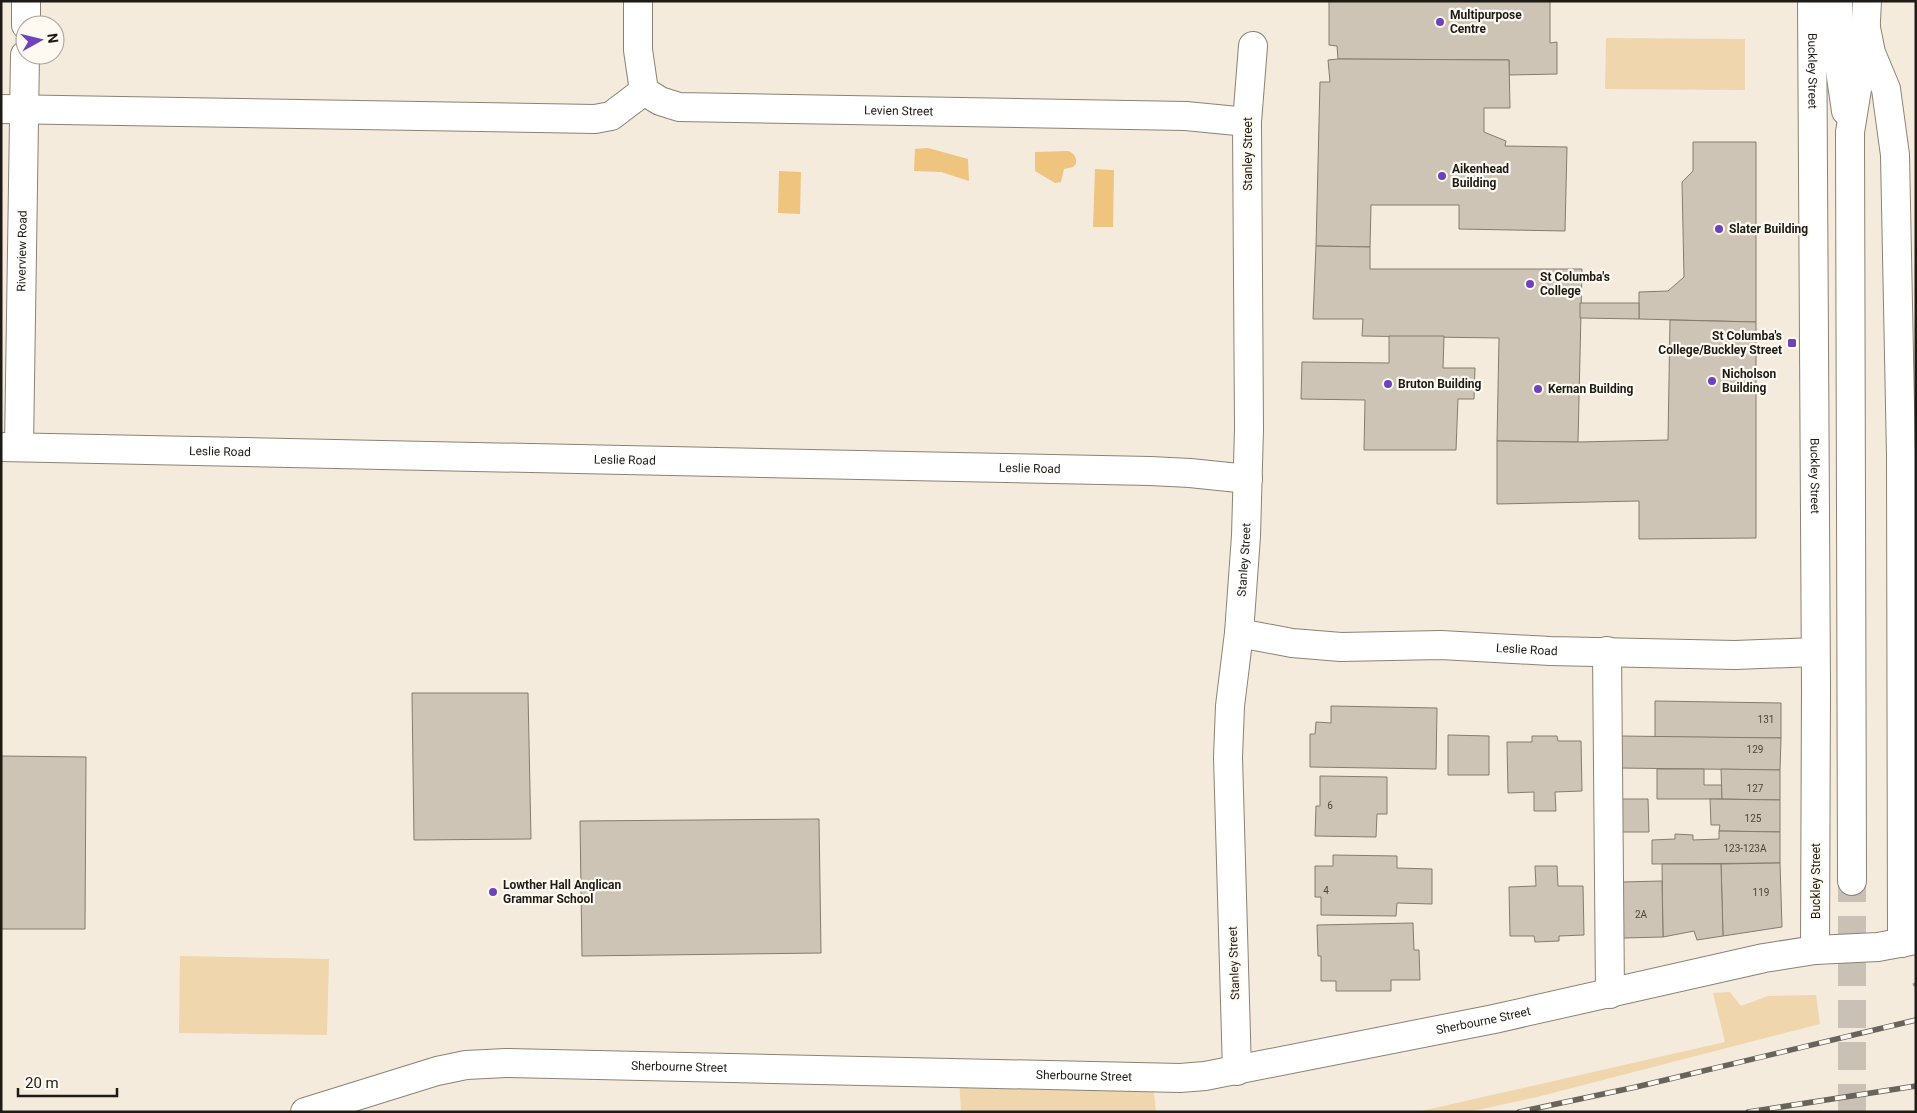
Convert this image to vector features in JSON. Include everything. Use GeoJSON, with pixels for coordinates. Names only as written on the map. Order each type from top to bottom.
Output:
{"type":"FeatureCollection","features":[{"type":"Feature","properties":{"kind":"street"},"geometry":{"type":"LineString","coordinates":[[26,1],[26,15]]}},
{"type":"Feature","properties":{"kind":"street"},"geometry":{"type":"LineString","coordinates":[[13,110],[595,119],[611,116],[644,90],[638,50],[638,1]]}},
{"type":"Feature","properties":{"kind":"street","name":"Buckley Street"},"geometry":{"type":"LineString","coordinates":[[1812,1],[1815,950]]}},
{"type":"Feature","properties":{"kind":"street"},"geometry":{"type":"LineString","coordinates":[[1838,1],[1840,70],[1850,132]]}},
{"type":"Feature","properties":{"kind":"street"},"geometry":{"type":"LineString","coordinates":[[1852,881],[1850,132],[1866,14]]}},
{"type":"Feature","properties":{"kind":"street"},"geometry":{"type":"LineString","coordinates":[[1866,14],[1872,53],[1886,90],[1895,155],[1907,381],[1909,941]]}},
{"type":"Feature","properties":{"kind":"street","name":"Stanley Street"},"geometry":{"type":"LineString","coordinates":[[1237,1071],[1228,757],[1232,689],[1239,633],[1246,536],[1249,420],[1247,122],[1253,46]]}},
{"type":"Feature","properties":{"kind":"street","name":"Riverview Road"},"geometry":{"type":"LineString","coordinates":[[10,447],[13,110],[23,65]]}},
{"type":"Feature","properties":{"kind":"street","name":"Levien Street"},"geometry":{"type":"LineString","coordinates":[[644,90],[660,102],[679,108],[1186,116],[1247,122]]}},
{"type":"Feature","properties":{"kind":"street","name":"Leslie Road"},"geometry":{"type":"LineString","coordinates":[[10,447],[1150,471],[1248,479]]}},
{"type":"Feature","properties":{"kind":"street","name":"Leslie Road"},"geometry":{"type":"LineString","coordinates":[[1239,633],[1292,643],[1341,647],[1441,644],[1550,651],[1735,655],[1815,652]]}},
{"type":"Feature","properties":{"kind":"street"},"geometry":{"type":"LineString","coordinates":[[1607,651],[1610,994]]}},
{"type":"Feature","properties":{"kind":"street","name":"Sherbourne Street"},"geometry":{"type":"LineString","coordinates":[[305,1112],[437,1071],[466,1065],[506,1063],[1180,1078],[1237,1071],[1610,994],[1764,958],[1815,950],[1856,948],[1909,941]]}},
{"type":"Feature","properties":{"kind":"shaded area"},"geometry":{"type":"Polygon","coordinates":[[[1606,38],[1745,39],[1745,90],[1605,89],[1606,38]]]}},
{"type":"Feature","properties":{"kind":"shaded area"},"geometry":{"type":"Polygon","coordinates":[[[928,148],[968,159],[969,181],[941,172],[914,171],[915,149],[928,148]]]}},
{"type":"Feature","properties":{"kind":"shaded area"},"geometry":{"type":"Polygon","coordinates":[[[1068,151],[1075,156],[1076,164],[1073,167],[1064,169],[1061,182],[1055,183],[1035,171],[1035,152],[1068,151]]]}},
{"type":"Feature","properties":{"kind":"shaded area"},"geometry":{"type":"Polygon","coordinates":[[[1095,169],[1114,170],[1113,227],[1093,227],[1095,169]]]}},
{"type":"Feature","properties":{"kind":"shaded area"},"geometry":{"type":"Polygon","coordinates":[[[779,171],[801,172],[800,214],[778,213],[779,171]]]}},
{"type":"Feature","properties":{"kind":"shaded area"},"geometry":{"type":"Polygon","coordinates":[[[180,956],[329,959],[327,1035],[179,1033],[180,956]]]}},
{"type":"Feature","properties":{"kind":"shaded area"},"geometry":{"type":"Polygon","coordinates":[[[1730,992],[1741,1006],[1768,996],[1816,995],[1820,1024],[1537,1097],[1468,1112],[1417,1112],[1725,1042],[1713,993],[1730,992]]]}},
{"type":"Feature","properties":{"kind":"shaded area"},"geometry":{"type":"Polygon","coordinates":[[[959,1077],[1154,1091],[1156,1112],[961,1112],[959,1077]]]}},
{"type":"Feature","properties":{"kind":"building","name":"Multipurpose Centre"},"geometry":{"type":"Polygon","coordinates":[[[1329,1],[1550,1],[1550,43],[1557,42],[1557,74],[1509,75],[1509,60],[1338,59],[1337,46],[1329,45],[1329,1]]]}},
{"type":"Feature","properties":{"kind":"building","name":"Aikenhead Building"},"geometry":{"type":"Polygon","coordinates":[[[1328,60],[1509,60],[1510,108],[1484,108],[1484,132],[1506,141],[1505,146],[1567,147],[1565,231],[1459,229],[1459,205],[1371,205],[1370,247],[1316,246],[1320,82],[1330,82],[1328,60]]]}},
{"type":"Feature","properties":{"kind":"building","name":"Slater Building"},"geometry":{"type":"Polygon","coordinates":[[[1693,142],[1756,142],[1756,322],[1639,319],[1639,292],[1668,291],[1684,277],[1682,182],[1693,171],[1693,142]]]}},
{"type":"Feature","properties":{"kind":"building","name":"Kernan Building"},"geometry":{"type":"Polygon","coordinates":[[[1316,246],[1370,247],[1370,269],[1582,269],[1578,442],[1497,441],[1499,338],[1362,336],[1363,319],[1313,319],[1316,246]]]}},
{"type":"Feature","properties":{"kind":"building"},"geometry":{"type":"Polygon","coordinates":[[[1580,303],[1639,303],[1639,319],[1580,318],[1580,303]]]}},
{"type":"Feature","properties":{"kind":"building","name":"Nicholson Building"},"geometry":{"type":"Polygon","coordinates":[[[1670,320],[1756,322],[1756,538],[1639,539],[1639,501],[1497,504],[1497,441],[1668,440],[1670,320]]]}},
{"type":"Feature","properties":{"kind":"building","name":"Bruton Building"},"geometry":{"type":"Polygon","coordinates":[[[1389,336],[1444,336],[1443,368],[1475,368],[1474,399],[1458,399],[1456,450],[1364,450],[1365,400],[1301,399],[1302,362],[1389,363],[1389,336]]]}},
{"type":"Feature","properties":{"kind":"building"},"geometry":{"type":"Polygon","coordinates":[[[412,693],[528,693],[531,839],[414,840],[412,693]]]}},
{"type":"Feature","properties":{"kind":"building"},"geometry":{"type":"Polygon","coordinates":[[[1655,701],[1781,703],[1781,738],[1655,737],[1655,701]]]}},
{"type":"Feature","properties":{"kind":"building"},"geometry":{"type":"Polygon","coordinates":[[[1331,706],[1437,708],[1436,769],[1310,767],[1310,734],[1315,734],[1316,722],[1331,723],[1331,706]]]}},
{"type":"Feature","properties":{"kind":"building"},"geometry":{"type":"Polygon","coordinates":[[[1448,735],[1489,736],[1489,775],[1448,775],[1448,735]]]}},
{"type":"Feature","properties":{"kind":"building"},"geometry":{"type":"Polygon","coordinates":[[[1532,736],[1557,736],[1558,741],[1581,741],[1582,791],[1555,792],[1556,811],[1534,811],[1534,792],[1508,793],[1507,742],[1532,742],[1532,736]]]}},
{"type":"Feature","properties":{"kind":"building"},"geometry":{"type":"Polygon","coordinates":[[[1620,736],[1781,738],[1780,770],[1620,768],[1620,736]]]}},
{"type":"Feature","properties":{"kind":"building"},"geometry":{"type":"Polygon","coordinates":[[[1,756],[86,757],[85,929],[1,929],[1,756]]]}},
{"type":"Feature","properties":{"kind":"building"},"geometry":{"type":"Polygon","coordinates":[[[1657,769],[1704,769],[1704,785],[1722,785],[1722,799],[1657,799],[1657,769]]]}},
{"type":"Feature","properties":{"kind":"building"},"geometry":{"type":"Polygon","coordinates":[[[1721,769],[1780,770],[1780,800],[1722,799],[1721,769]]]}},
{"type":"Feature","properties":{"kind":"building"},"geometry":{"type":"Polygon","coordinates":[[[1320,776],[1387,777],[1387,814],[1377,814],[1376,837],[1315,836],[1316,806],[1320,806],[1320,776]]]}},
{"type":"Feature","properties":{"kind":"building"},"geometry":{"type":"Polygon","coordinates":[[[1622,799],[1648,799],[1649,832],[1615,832],[1622,799]]]}},
{"type":"Feature","properties":{"kind":"building"},"geometry":{"type":"Polygon","coordinates":[[[1710,799],[1780,800],[1780,832],[1719,831],[1720,825],[1711,825],[1710,799]]]}},
{"type":"Feature","properties":{"kind":"building"},"geometry":{"type":"Polygon","coordinates":[[[819,819],[821,953],[582,956],[580,821],[819,819]]]}},
{"type":"Feature","properties":{"kind":"building"},"geometry":{"type":"Polygon","coordinates":[[[1719,831],[1780,832],[1780,863],[1652,864],[1652,840],[1675,839],[1675,834],[1693,835],[1693,840],[1719,839],[1719,831]]]}},
{"type":"Feature","properties":{"kind":"building"},"geometry":{"type":"Polygon","coordinates":[[[1333,855],[1397,856],[1397,868],[1432,869],[1432,904],[1397,903],[1396,916],[1321,915],[1321,897],[1315,897],[1315,866],[1333,866],[1333,855]]]}},
{"type":"Feature","properties":{"kind":"building"},"geometry":{"type":"Polygon","coordinates":[[[1780,863],[1782,927],[1723,936],[1721,864],[1780,863]]]}},
{"type":"Feature","properties":{"kind":"building"},"geometry":{"type":"Polygon","coordinates":[[[1662,864],[1721,864],[1723,936],[1697,940],[1694,931],[1663,937],[1662,864]]]}},
{"type":"Feature","properties":{"kind":"building"},"geometry":{"type":"Polygon","coordinates":[[[1535,866],[1557,866],[1558,886],[1583,886],[1584,935],[1559,936],[1559,941],[1535,942],[1534,936],[1510,936],[1509,887],[1536,886],[1535,866]]]}},
{"type":"Feature","properties":{"kind":"building"},"geometry":{"type":"Polygon","coordinates":[[[1662,881],[1663,937],[1623,938],[1622,882],[1662,881]]]}},
{"type":"Feature","properties":{"kind":"building"},"geometry":{"type":"Polygon","coordinates":[[[1413,923],[1414,950],[1419,950],[1420,980],[1391,980],[1391,991],[1336,991],[1336,981],[1321,981],[1321,956],[1318,956],[1317,925],[1413,923]]]}},
{"type":"Feature","properties":{"kind":"tunnel"},"geometry":{"type":"LineString","coordinates":[[1852,881],[1852,1112]]}},
{"type":"Feature","properties":{"kind":"railway"},"geometry":{"type":"LineString","coordinates":[[1519,1112],[1636,1087],[1916,1020]]}},
{"type":"Feature","properties":{"kind":"railway"},"geometry":{"type":"LineString","coordinates":[[1748,1112],[1916,1086]]}},
{"type":"Feature","properties":{"kind":"place","name":"Multipurpose Centre"},"geometry":{"type":"Point","coordinates":[1440,22]}},
{"type":"Feature","properties":{"kind":"place","name":"Aikenhead Building"},"geometry":{"type":"Point","coordinates":[1442,176]}},
{"type":"Feature","properties":{"kind":"place","name":"Slater Building"},"geometry":{"type":"Point","coordinates":[1719,229]}},
{"type":"Feature","properties":{"kind":"place","name":"St Columba's College"},"geometry":{"type":"Point","coordinates":[1530,284]}},
{"type":"Feature","properties":{"kind":"place","name":"St Columba's College/Buckley Street"},"geometry":{"type":"Point","coordinates":[1792,343]}},
{"type":"Feature","properties":{"kind":"place","name":"Nicholson Building"},"geometry":{"type":"Point","coordinates":[1712,381]}},
{"type":"Feature","properties":{"kind":"place","name":"Bruton Building"},"geometry":{"type":"Point","coordinates":[1388,384]}},
{"type":"Feature","properties":{"kind":"place","name":"Kernan Building"},"geometry":{"type":"Point","coordinates":[1538,389]}},
{"type":"Feature","properties":{"kind":"place","name":"Lowther Hall Anglican Grammar School"},"geometry":{"type":"Point","coordinates":[493,892]}}]}
